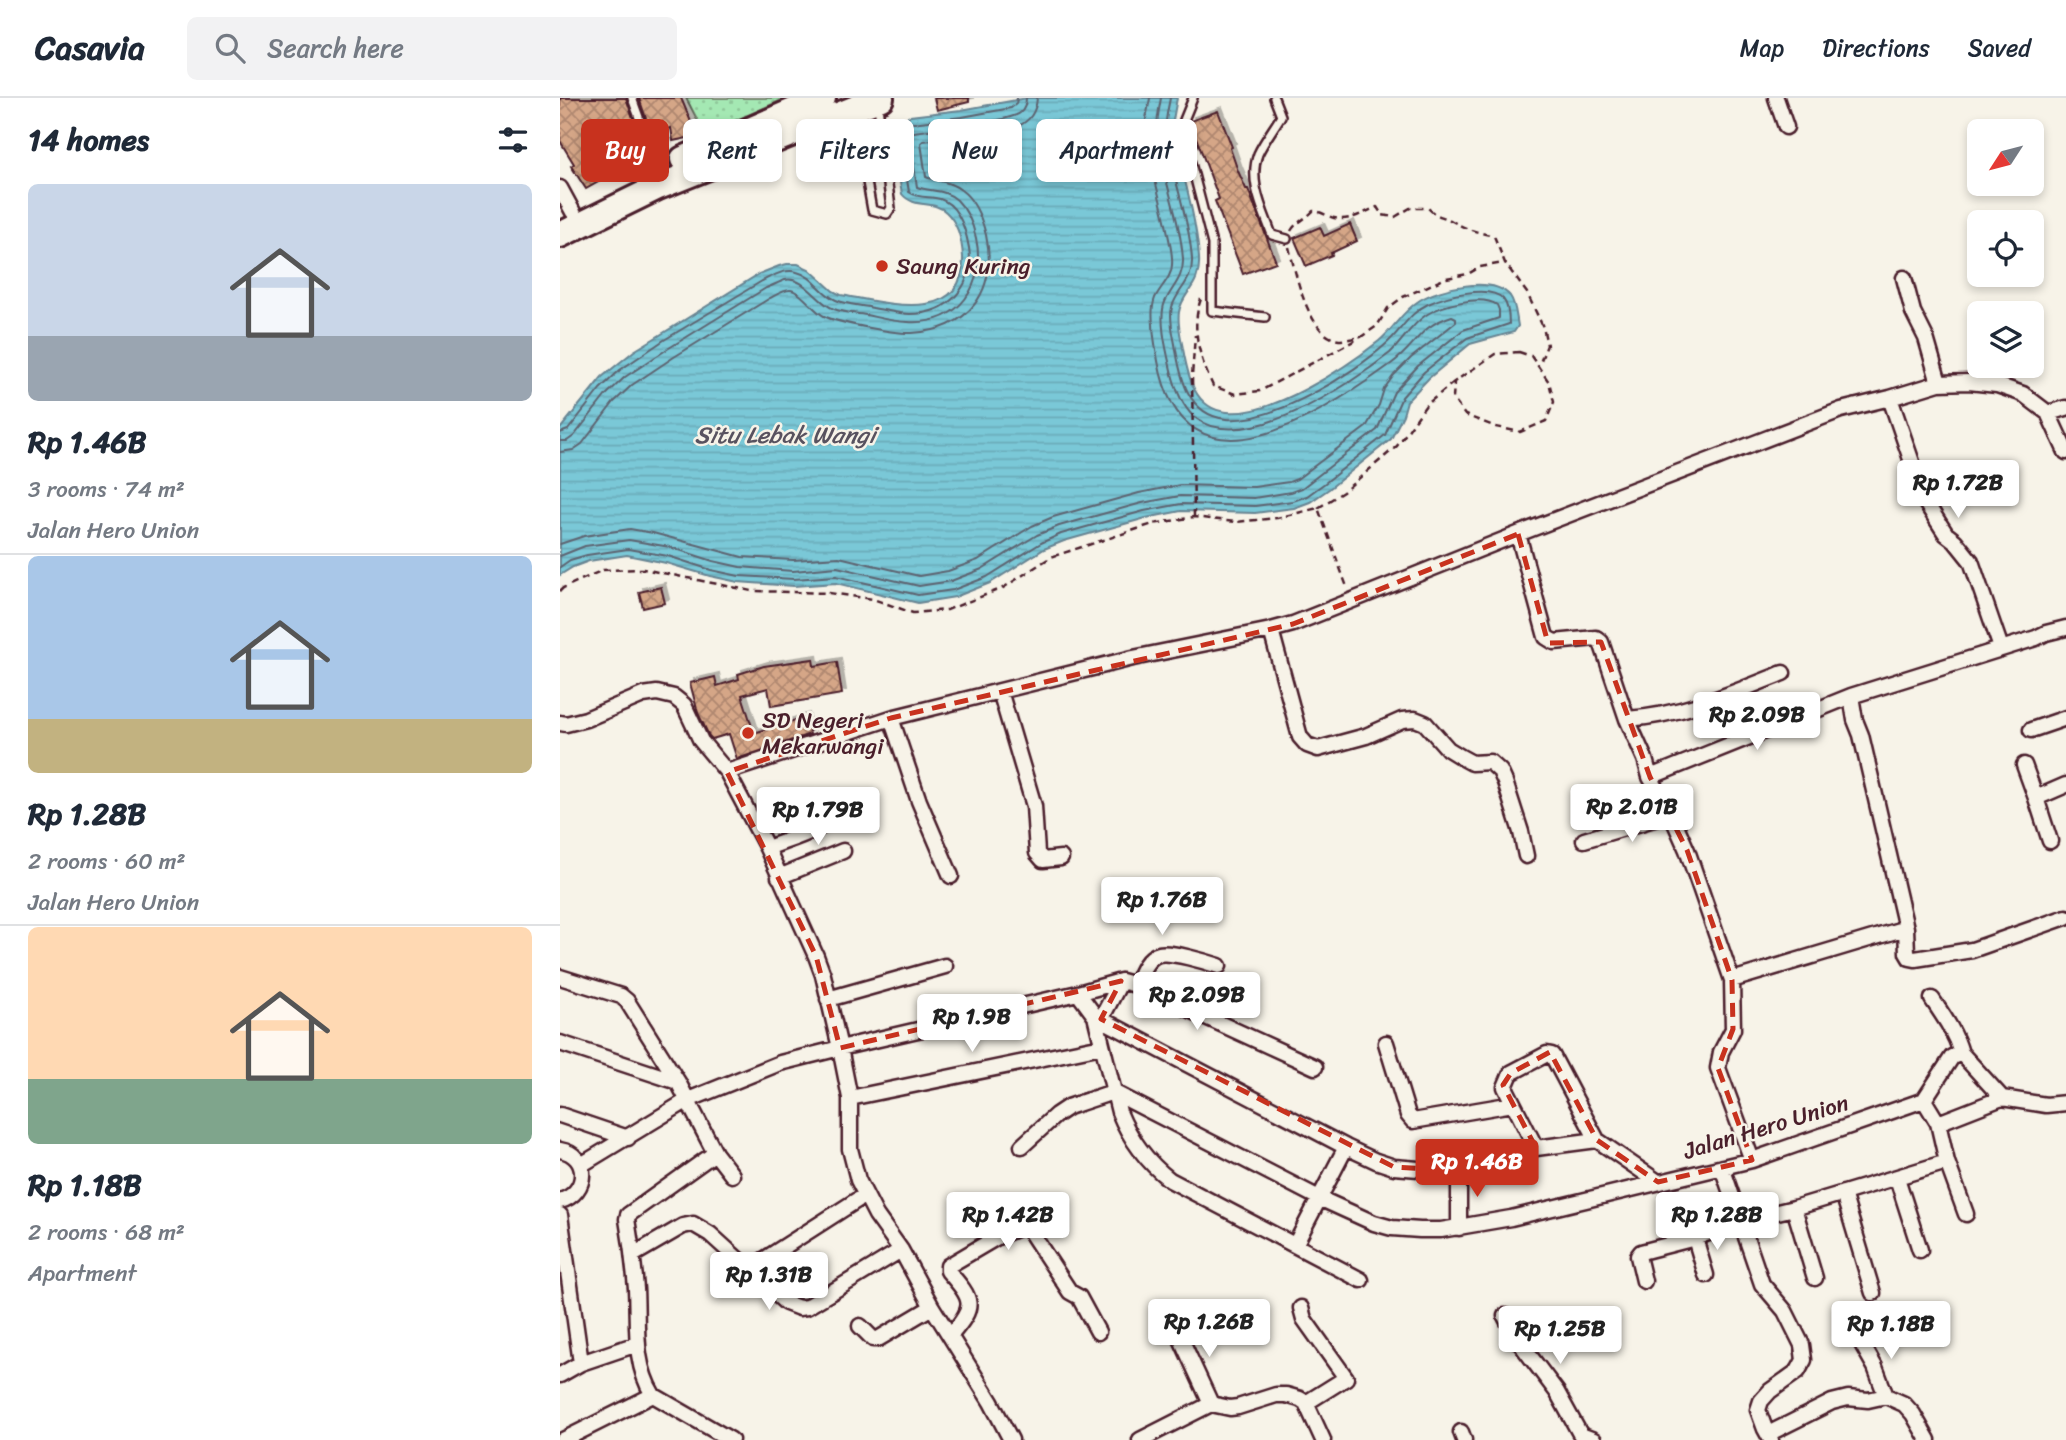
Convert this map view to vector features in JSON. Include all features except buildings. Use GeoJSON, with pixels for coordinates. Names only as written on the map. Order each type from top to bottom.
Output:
{"type":"FeatureCollection","features":[{"type":"Feature","properties":{"kind":"highway"},"geometry":{"type":"LineString","coordinates":[[669,165],[823,98]]}},
{"type":"Feature","properties":{"kind":"highway"},"geometry":{"type":"LineString","coordinates":[[560,235],[658,187],[878,98]]}},
{"type":"Feature","properties":{"kind":"highway"},"geometry":{"type":"LineString","coordinates":[[567,216],[634,182]]}},
{"type":"Feature","properties":{"kind":"street"},"geometry":{"type":"LineString","coordinates":[[1776,98],[1786,127]]}},
{"type":"Feature","properties":{"kind":"street"},"geometry":{"type":"LineString","coordinates":[[560,188],[567,216]]}},
{"type":"Feature","properties":{"kind":"street"},"geometry":{"type":"LineString","coordinates":[[1904,278],[1913,312],[1926,338],[1939,383]]}},
{"type":"Feature","properties":{"kind":"street"},"geometry":{"type":"LineString","coordinates":[[727,772],[891,718],[1133,658],[1293,624],[1841,410],[1939,383],[1997,385],[2023,394],[2048,413],[2066,452]]}},
{"type":"Feature","properties":{"kind":"street"},"geometry":{"type":"LineString","coordinates":[[1890,398],[1926,503],[1946,534],[1971,561],[2001,648]]}},
{"type":"Feature","properties":{"kind":"street"},"geometry":{"type":"LineString","coordinates":[[2048,413],[2066,408]]}},
{"type":"Feature","properties":{"kind":"street"},"geometry":{"type":"LineString","coordinates":[[1518,534],[1546,637],[1554,642],[1596,638],[1601,642],[1650,777],[1687,850],[1732,980],[1733,1029],[1721,1052],[1718,1068],[1752,1160]]}},
{"type":"Feature","properties":{"kind":"street"},"geometry":{"type":"LineString","coordinates":[[1650,777],[1851,696],[2066,628]]}},
{"type":"Feature","properties":{"kind":"street"},"geometry":{"type":"LineString","coordinates":[[1271,630],[1300,737],[1307,745],[1318,749],[1366,736],[1402,720],[1415,719],[1424,723],[1448,750],[1472,763],[1490,762],[1500,771],[1521,832],[1525,856]]}},
{"type":"Feature","properties":{"kind":"street"},"geometry":{"type":"LineString","coordinates":[[1627,719],[1667,713],[1705,703],[1783,673]]}},
{"type":"Feature","properties":{"kind":"street"},"geometry":{"type":"LineString","coordinates":[[1000,691],[1034,806],[1037,853],[1043,860],[1061,859]]}},
{"type":"Feature","properties":{"kind":"street"},"geometry":{"type":"LineString","coordinates":[[560,723],[586,719],[643,695],[667,695],[680,700],[684,705],[701,741],[727,772],[767,848],[816,956],[850,1098],[852,1165],[886,1232],[901,1250],[1011,1440]]}},
{"type":"Feature","properties":{"kind":"street"},"geometry":{"type":"LineString","coordinates":[[1851,696],[1906,928],[1907,953],[1910,958],[1972,950],[2066,918]]}},
{"type":"Feature","properties":{"kind":"street"},"geometry":{"type":"LineString","coordinates":[[891,718],[912,783],[951,876]]}},
{"type":"Feature","properties":{"kind":"street"},"geometry":{"type":"LineString","coordinates":[[2031,730],[2066,718]]}},
{"type":"Feature","properties":{"kind":"street"},"geometry":{"type":"LineString","coordinates":[[2024,765],[2050,841]]}},
{"type":"Feature","properties":{"kind":"street"},"geometry":{"type":"LineString","coordinates":[[2036,798],[2066,785]]}},
{"type":"Feature","properties":{"kind":"street"},"geometry":{"type":"LineString","coordinates":[[767,848],[833,821],[846,808]]}},
{"type":"Feature","properties":{"kind":"street"},"geometry":{"type":"LineString","coordinates":[[1584,840],[1671,814]]}},
{"type":"Feature","properties":{"kind":"street"},"geometry":{"type":"LineString","coordinates":[[779,877],[843,851]]}},
{"type":"Feature","properties":{"kind":"street"},"geometry":{"type":"LineString","coordinates":[[1732,980],[1906,928]]}},
{"type":"Feature","properties":{"kind":"street"},"geometry":{"type":"LineString","coordinates":[[1136,985],[1150,959],[1159,954],[1189,957],[1219,966]]}},
{"type":"Feature","properties":{"kind":"street"},"geometry":{"type":"LineString","coordinates":[[828,999],[945,966]]}},
{"type":"Feature","properties":{"kind":"street"},"geometry":{"type":"LineString","coordinates":[[560,977],[621,996],[627,1001],[678,1082],[715,1153],[732,1175]]}},
{"type":"Feature","properties":{"kind":"street"},"geometry":{"type":"LineString","coordinates":[[1121,981],[1098,1018],[1102,1046],[1124,1125],[1138,1148],[1159,1172],[1170,1180],[1361,1280]]}},
{"type":"Feature","properties":{"kind":"street"},"geometry":{"type":"LineString","coordinates":[[581,1166],[688,1100],[780,1063],[1121,981],[1136,985],[1315,1067]]}},
{"type":"Feature","properties":{"kind":"street"},"geometry":{"type":"LineString","coordinates":[[1078,993],[1098,1018],[1346,1147],[1394,1167],[1459,1171],[1500,1161],[1536,1148],[1597,1140]]}},
{"type":"Feature","properties":{"kind":"street"},"geometry":{"type":"LineString","coordinates":[[1932,999],[1957,1037],[1961,1053],[2002,1098]]}},
{"type":"Feature","properties":{"kind":"street"},"geometry":{"type":"LineString","coordinates":[[1386,1042],[1408,1115],[1413,1121],[1513,1104]]}},
{"type":"Feature","properties":{"kind":"street"},"geometry":{"type":"LineString","coordinates":[[560,1043],[678,1082]]}},
{"type":"Feature","properties":{"kind":"street"},"geometry":{"type":"LineString","coordinates":[[850,1098],[1102,1046]]}},
{"type":"Feature","properties":{"kind":"street"},"geometry":{"type":"LineString","coordinates":[[1961,1053],[1952,1057],[1924,1100],[1938,1123],[1947,1162],[1966,1214]]}},
{"type":"Feature","properties":{"kind":"street"},"geometry":{"type":"LineString","coordinates":[[1536,1148],[1505,1087],[1511,1073],[1547,1054],[1552,1055],[1597,1140],[1658,1182]]}},
{"type":"Feature","properties":{"kind":"street"},"geometry":{"type":"LineString","coordinates":[[1022,1146],[1068,1107],[1114,1092]]}},
{"type":"Feature","properties":{"kind":"street","name":"Jalan Hero Union"},"geometry":{"type":"LineString","coordinates":[[1114,1092],[1319,1198],[1374,1223],[1392,1228],[1441,1230],[1581,1202],[1752,1160],[1924,1100]]}},
{"type":"Feature","properties":{"kind":"street"},"geometry":{"type":"LineString","coordinates":[[1938,1123],[2002,1098],[2046,1105],[2066,1103]]}},
{"type":"Feature","properties":{"kind":"street"},"geometry":{"type":"LineString","coordinates":[[560,1115],[628,1138]]}},
{"type":"Feature","properties":{"kind":"street"},"geometry":{"type":"LineString","coordinates":[[1295,1245],[1346,1147]]}},
{"type":"Feature","properties":{"kind":"street"},"geometry":{"type":"LineString","coordinates":[[560,1150],[575,1156],[583,1175],[576,1193],[560,1201]]}},
{"type":"Feature","properties":{"kind":"street"},"geometry":{"type":"LineString","coordinates":[[715,1153],[626,1219],[633,1255],[637,1345],[647,1384],[653,1395],[720,1438]]}},
{"type":"Feature","properties":{"kind":"street"},"geometry":{"type":"LineString","coordinates":[[1644,1281],[1638,1256],[1641,1252],[1947,1162]]}},
{"type":"Feature","properties":{"kind":"street"},"geometry":{"type":"LineString","coordinates":[[1722,1167],[1762,1284],[1785,1311],[1802,1345],[1804,1360],[1798,1371],[1761,1401],[1758,1410],[1770,1437],[1832,1402],[1848,1398],[1868,1400],[1886,1396],[1904,1404],[1928,1440]]}},
{"type":"Feature","properties":{"kind":"street"},"geometry":{"type":"LineString","coordinates":[[1459,1171],[1460,1228]]}},
{"type":"Feature","properties":{"kind":"street"},"geometry":{"type":"LineString","coordinates":[[1897,1178],[1920,1250]]}},
{"type":"Feature","properties":{"kind":"street"},"geometry":{"type":"LineString","coordinates":[[1843,1193],[1874,1293]]}},
{"type":"Feature","properties":{"kind":"street"},"geometry":{"type":"LineString","coordinates":[[748,1270],[865,1195]]}},
{"type":"Feature","properties":{"kind":"street"},"geometry":{"type":"LineString","coordinates":[[1794,1208],[1815,1278]]}},
{"type":"Feature","properties":{"kind":"street"},"geometry":{"type":"LineString","coordinates":[[560,1215],[581,1363]]}},
{"type":"Feature","properties":{"kind":"street"},"geometry":{"type":"LineString","coordinates":[[633,1255],[683,1226],[693,1224],[710,1234],[786,1303],[799,1308],[807,1307],[901,1250]]}},
{"type":"Feature","properties":{"kind":"street"},"geometry":{"type":"LineString","coordinates":[[950,1336],[969,1310],[964,1291],[948,1271],[948,1266],[999,1236],[1023,1226],[1028,1228],[1070,1292],[1079,1297],[1098,1332]]}},
{"type":"Feature","properties":{"kind":"street"},"geometry":{"type":"LineString","coordinates":[[1695,1238],[1706,1275]]}},
{"type":"Feature","properties":{"kind":"street"},"geometry":{"type":"LineString","coordinates":[[860,1326],[873,1339],[878,1339],[932,1307]]}},
{"type":"Feature","properties":{"kind":"street"},"geometry":{"type":"LineString","coordinates":[[1301,1308],[1304,1319],[1346,1378],[1306,1403]]}},
{"type":"Feature","properties":{"kind":"street"},"geometry":{"type":"LineString","coordinates":[[1505,1316],[1517,1339],[1557,1392],[1578,1432],[1594,1440]]}},
{"type":"Feature","properties":{"kind":"street"},"geometry":{"type":"LineString","coordinates":[[1175,1328],[1211,1404]]}},
{"type":"Feature","properties":{"kind":"street"},"geometry":{"type":"LineString","coordinates":[[1862,1343],[1886,1396]]}},
{"type":"Feature","properties":{"kind":"street"},"geometry":{"type":"LineString","coordinates":[[560,1375],[581,1363],[637,1345]]}},
{"type":"Feature","properties":{"kind":"street"},"geometry":{"type":"LineString","coordinates":[[563,1440],[653,1395]]}},
{"type":"Feature","properties":{"kind":"street"},"geometry":{"type":"LineString","coordinates":[[1140,1440],[1161,1436],[1211,1404],[1230,1408],[1268,1397],[1286,1395],[1300,1398],[1306,1403],[1324,1440]]}},
{"type":"Feature","properties":{"kind":"lane"},"geometry":{"type":"LineString","coordinates":[[632,98],[640,119]]}},
{"type":"Feature","properties":{"kind":"lane"},"geometry":{"type":"LineString","coordinates":[[878,98],[880,119]]}},
{"type":"Feature","properties":{"kind":"lane"},"geometry":{"type":"LineString","coordinates":[[1192,98],[1184,120],[1185,140],[1212,244],[1212,311],[1265,317]]}},
{"type":"Feature","properties":{"kind":"lane"},"geometry":{"type":"LineString","coordinates":[[1274,98],[1281,116],[1257,157],[1255,184],[1272,235],[1287,239]]}},
{"type":"Feature","properties":{"kind":"lane"},"geometry":{"type":"LineString","coordinates":[[867,182],[871,208],[874,212],[887,214],[891,208],[888,182]]}},
{"type":"Feature","properties":{"kind":"path"},"geometry":{"type":"LineString","coordinates":[[1361,337],[1337,340],[1322,332],[1301,294],[1287,239],[1294,225],[1313,211],[1332,218],[1350,220],[1377,208],[1382,215],[1395,218],[1410,208],[1428,208],[1438,218],[1449,220],[1463,229],[1494,236],[1505,263],[1527,293],[1544,327],[1547,345],[1539,365]]}},
{"type":"Feature","properties":{"kind":"path"},"geometry":{"type":"LineString","coordinates":[[1195,330],[1203,365],[1213,386],[1235,394],[1260,391],[1361,337],[1377,326],[1388,308],[1403,297],[1446,278],[1468,274],[1480,267],[1505,263]]}},
{"type":"Feature","properties":{"kind":"path"},"geometry":{"type":"LineString","coordinates":[[1194,517],[1192,376],[1195,330],[1199,303],[1211,277]]}},
{"type":"Feature","properties":{"kind":"path"},"geometry":{"type":"LineString","coordinates":[[560,592],[563,588],[603,570],[643,569],[752,591],[829,593],[873,599],[913,613],[947,610],[1003,588],[1051,557],[1153,524],[1194,517],[1235,522],[1277,518],[1318,508],[1343,492],[1397,446],[1426,405],[1454,382],[1495,354],[1519,352],[1531,356],[1549,382],[1554,402],[1545,421],[1520,432],[1496,427],[1465,415],[1453,399],[1454,382]]}},
{"type":"Feature","properties":{"kind":"path"},"geometry":{"type":"LineString","coordinates":[[1318,508],[1352,600]]}},
{"type":"Feature","properties":{"kind":"highlighted area"},"geometry":{"type":"Polygon","coordinates":[[[1518,534],[1548,643],[1601,642],[1650,777],[1687,850],[1732,980],[1733,1029],[1718,1068],[1752,1160],[1658,1182],[1597,1140],[1550,1052],[1511,1073],[1503,1085],[1536,1148],[1459,1171],[1394,1167],[1101,1019],[1121,981],[840,1048],[816,956],[727,772],[891,718],[1293,624],[1518,534]]]}},
{"type":"Feature","properties":{"kind":"green space"},"geometry":{"type":"Polygon","coordinates":[[[686,98],[786,98],[739,119],[697,119],[686,98]]]}},
{"type":"Feature","properties":{"kind":"water","name":"Situ Lebak Wangi"},"geometry":{"type":"Polygon","coordinates":[[[1027,98],[1177,98],[1173,119],[1036,119],[1036,182],[1185,182],[1198,244],[1199,268],[1181,305],[1179,326],[1190,380],[1200,398],[1216,410],[1245,411],[1265,407],[1328,377],[1379,341],[1414,304],[1440,291],[1479,285],[1502,290],[1512,299],[1518,326],[1514,332],[1470,344],[1429,378],[1407,401],[1391,439],[1310,502],[1294,508],[1255,513],[1181,511],[1146,518],[1044,549],[990,583],[955,597],[918,603],[836,583],[794,586],[738,582],[627,555],[589,561],[560,575],[560,429],[602,377],[634,351],[759,274],[787,264],[798,264],[809,269],[841,295],[878,302],[918,305],[936,302],[951,293],[960,279],[963,257],[954,221],[941,208],[907,199],[902,194],[900,182],[914,182],[914,119],[904,119],[1027,98]]]}},
{"type":"Feature","properties":{"kind":"place","name":"Saung Kuring"},"geometry":{"type":"Point","coordinates":[882,266]}},
{"type":"Feature","properties":{"kind":"place","name":"SD Negeri Mekarwangi"},"geometry":{"type":"Point","coordinates":[748,733]}}]}
